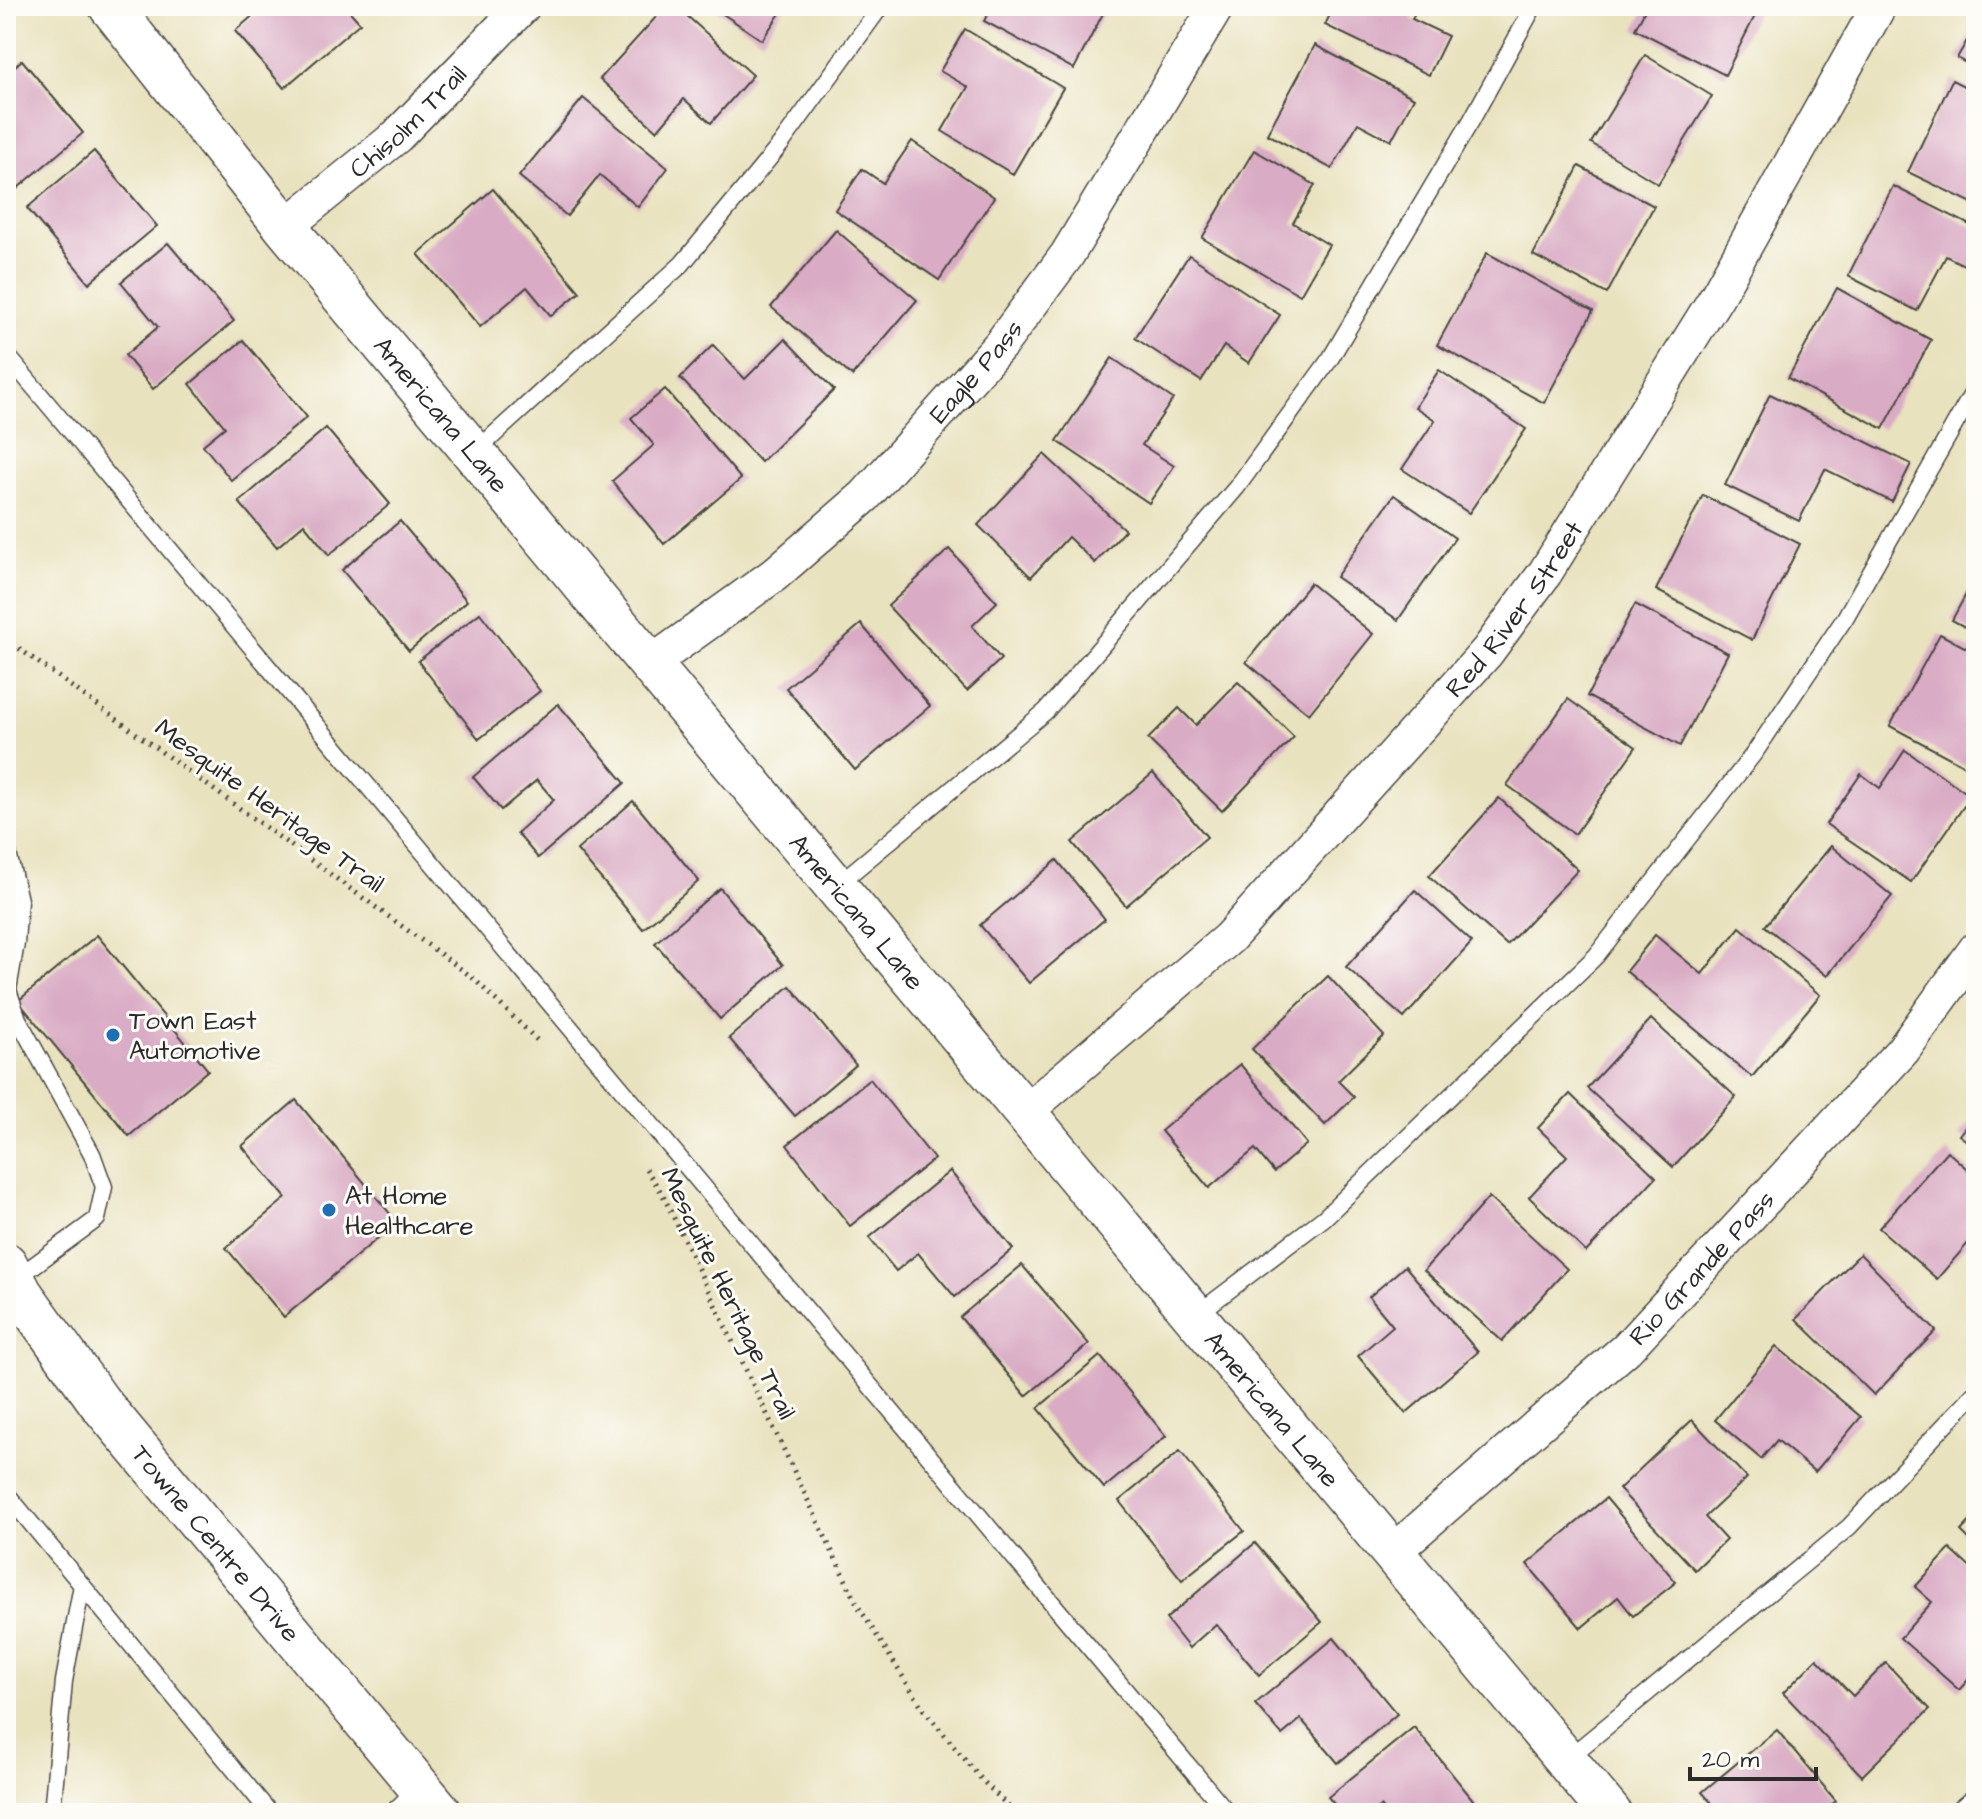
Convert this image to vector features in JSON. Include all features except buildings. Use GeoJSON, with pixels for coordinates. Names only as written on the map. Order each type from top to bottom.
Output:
{"type":"FeatureCollection","features":[{"type":"Feature","properties":{"kind":"street","name":"Americana Lane"},"geometry":{"type":"LineString","coordinates":[[110,6],[285,227],[1610,1813]]}},
{"type":"Feature","properties":{"kind":"street","name":"Chisolm Trail"},"geometry":{"type":"LineString","coordinates":[[285,227],[397,136],[523,6]]}},
{"type":"Feature","properties":{"kind":"street","name":"Eagle Pass"},"geometry":{"type":"LineString","coordinates":[[650,664],[774,575],[865,496],[1001,344],[1067,255],[1217,6]]}},
{"type":"Feature","properties":{"kind":"street","name":"Red River Street"},"geometry":{"type":"LineString","coordinates":[[1025,1112],[1229,938],[1487,652],[1545,573],[1717,296],[1879,6]]}},
{"type":"Feature","properties":{"kind":"street","name":"Rio Grande Pass"},"geometry":{"type":"LineString","coordinates":[[1393,1552],[1627,1348],[1903,1050],[1976,949]]}},
{"type":"Feature","properties":{"kind":"street","name":"Towne Centre Drive"},"geometry":{"type":"LineString","coordinates":[[9,1276],[100,1403],[417,1804]]}},
{"type":"Feature","properties":{"kind":"street"},"geometry":{"type":"LineString","coordinates":[[1969,1813],[1976,1807]]}},
{"type":"Feature","properties":{"kind":"lane"},"geometry":{"type":"LineString","coordinates":[[474,453],[682,264],[781,144],[881,6]]}},
{"type":"Feature","properties":{"kind":"lane"},"geometry":{"type":"LineString","coordinates":[[836,886],[1046,711],[1237,487],[1330,359],[1471,121],[1534,6]]}},
{"type":"Feature","properties":{"kind":"lane"},"geometry":{"type":"LineString","coordinates":[[6,354],[1228,1813]]}},
{"type":"Feature","properties":{"kind":"lane"},"geometry":{"type":"LineString","coordinates":[[1195,1316],[1324,1218],[1596,956],[1755,752],[1845,618],[1976,387]]}},
{"type":"Feature","properties":{"kind":"lane"},"geometry":{"type":"LineString","coordinates":[[6,845],[19,900],[8,990],[18,1019],[92,1154],[104,1187],[97,1219],[9,1276]]}},
{"type":"Feature","properties":{"kind":"lane"},"geometry":{"type":"LineString","coordinates":[[1566,1760],[1849,1527],[1976,1392]]}},
{"type":"Feature","properties":{"kind":"lane"},"geometry":{"type":"LineString","coordinates":[[6,1493],[270,1813]]}},
{"type":"Feature","properties":{"kind":"lane"},"geometry":{"type":"LineString","coordinates":[[52,1813],[64,1681],[82,1585]]}},
{"type":"Feature","properties":{"kind":"path","name":"Mesquite Heritage Trail"},"geometry":{"type":"LineString","coordinates":[[6,639],[472,977],[547,1051]]}},
{"type":"Feature","properties":{"kind":"path","name":"Mesquite Heritage Trail"},"geometry":{"type":"LineString","coordinates":[[641,1161],[670,1209],[858,1606],[924,1710],[983,1781],[1015,1813]]}},
{"type":"Feature","properties":{"kind":"place","name":"Town East Automotive"},"geometry":{"type":"Point","coordinates":[113,1035]}},
{"type":"Feature","properties":{"kind":"place","name":"At Home Healthcare"},"geometry":{"type":"Point","coordinates":[329,1210]}}]}
